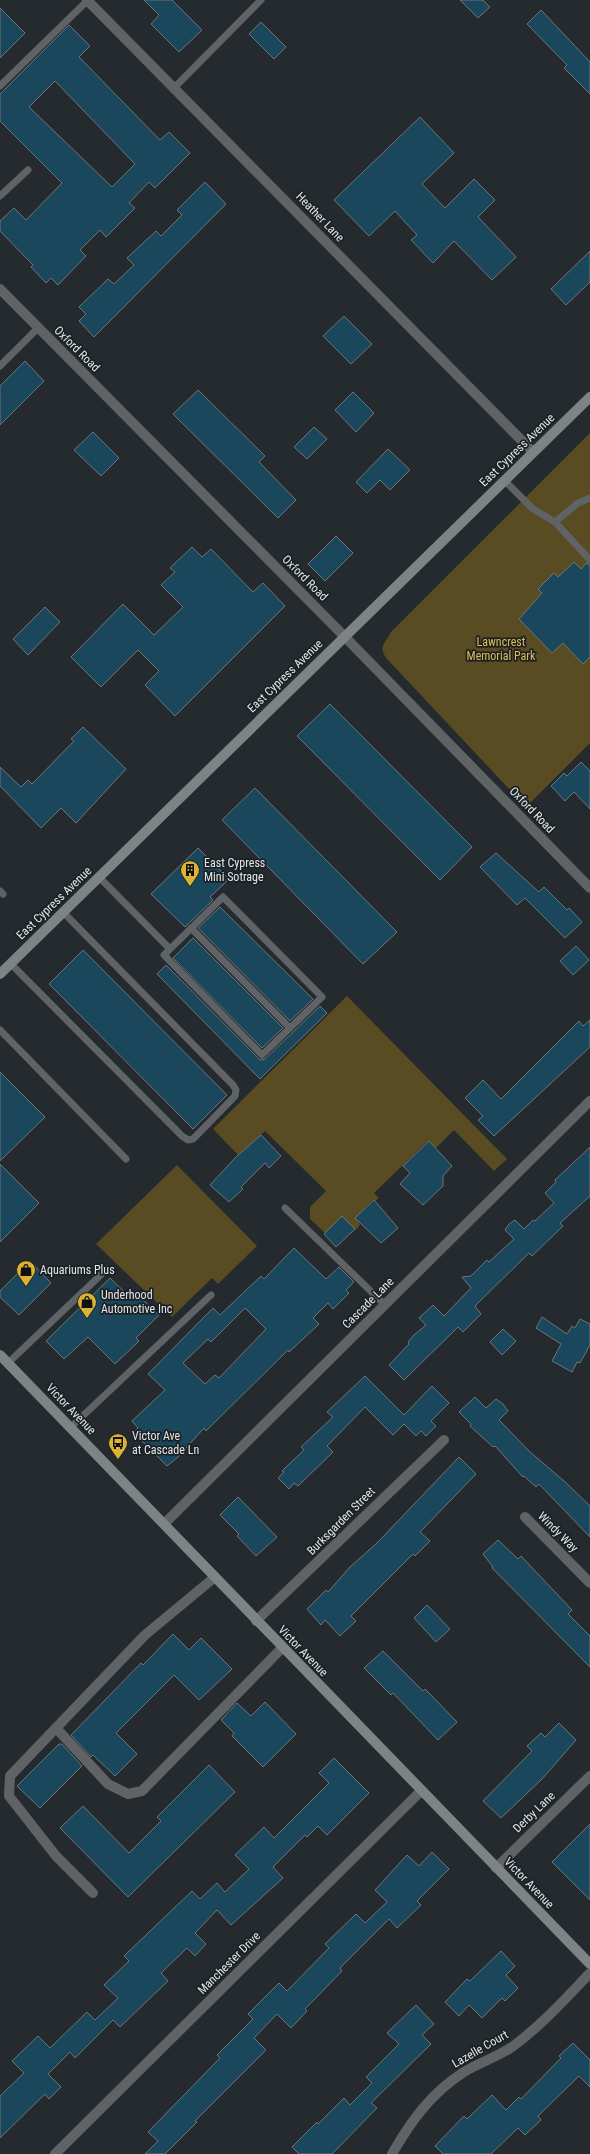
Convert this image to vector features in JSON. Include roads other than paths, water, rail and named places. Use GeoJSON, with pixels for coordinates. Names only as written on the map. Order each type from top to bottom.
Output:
{"type":"FeatureCollection","features":[{"type":"Feature","properties":{"kind":"main road","name":"East Cypress Avenue"},"geometry":{"type":"LineString","coordinates":[[0,974],[590,397]]}},
{"type":"Feature","properties":{"kind":"main road","name":"Victor Avenue"},"geometry":{"type":"LineString","coordinates":[[0,1355],[71,1427],[282,1648],[590,1964]]}},
{"type":"Feature","properties":{"kind":"street","name":"Heather Lane"},"geometry":{"type":"LineString","coordinates":[[88,0],[533,452]]}},
{"type":"Feature","properties":{"kind":"street","name":"Oxford Road"},"geometry":{"type":"LineString","coordinates":[[0,289],[344,636],[590,888]]}},
{"type":"Feature","properties":{"kind":"street","name":"Cascade Lane"},"geometry":{"type":"LineString","coordinates":[[164,1524],[590,1101]]}},
{"type":"Feature","properties":{"kind":"street","name":"Burksgarden Street"},"geometry":{"type":"LineString","coordinates":[[256,1621],[444,1440]]}},
{"type":"Feature","properties":{"kind":"street","name":"Windy Way"},"geometry":{"type":"LineString","coordinates":[[525,1517],[590,1583]]}},
{"type":"Feature","properties":{"kind":"street"},"geometry":{"type":"LineString","coordinates":[[93,1893],[56,1856],[9,1796],[10,1776],[145,1635],[215,1577]]}},
{"type":"Feature","properties":{"kind":"street"},"geometry":{"type":"LineString","coordinates":[[56,1728],[108,1784],[128,1794],[142,1791],[282,1648]]}},
{"type":"Feature","properties":{"kind":"street","name":"Derby Lane"},"geometry":{"type":"LineString","coordinates":[[496,1868],[590,1776]]}},
{"type":"Feature","properties":{"kind":"street","name":"Manchester Drive"},"geometry":{"type":"LineString","coordinates":[[55,2154],[421,1791]]}},
{"type":"Feature","properties":{"kind":"street","name":"Lazelle Court"},"geometry":{"type":"LineString","coordinates":[[392,2154],[411,2122],[440,2090],[465,2072],[511,2048],[542,2022],[590,1973]]}},
{"type":"Feature","properties":{"kind":"lane"},"geometry":{"type":"LineString","coordinates":[[0,86],[88,0]]}},
{"type":"Feature","properties":{"kind":"lane"},"geometry":{"type":"LineString","coordinates":[[175,87],[261,0]]}},
{"type":"Feature","properties":{"kind":"lane"},"geometry":{"type":"LineString","coordinates":[[0,196],[28,170]]}},
{"type":"Feature","properties":{"kind":"lane"},"geometry":{"type":"LineString","coordinates":[[0,366],[38,328]]}},
{"type":"Feature","properties":{"kind":"lane"},"geometry":{"type":"LineString","coordinates":[[504,480],[533,509],[555,522],[590,560]]}},
{"type":"Feature","properties":{"kind":"lane"},"geometry":{"type":"LineString","coordinates":[[555,522],[578,503],[590,498]]}},
{"type":"Feature","properties":{"kind":"lane"},"geometry":{"type":"LineString","coordinates":[[99,877],[170,949]]}},
{"type":"Feature","properties":{"kind":"lane"},"geometry":{"type":"LineString","coordinates":[[223,897],[322,997],[262,1055],[164,955],[170,949],[223,897]]}},
{"type":"Feature","properties":{"kind":"lane"},"geometry":{"type":"LineString","coordinates":[[10,964],[182,1136],[188,1140],[194,1138],[235,1096],[236,1090],[233,1085],[63,912]]}},
{"type":"Feature","properties":{"kind":"lane"},"geometry":{"type":"LineString","coordinates":[[192,928],[290,1028]]}},
{"type":"Feature","properties":{"kind":"lane"},"geometry":{"type":"LineString","coordinates":[[0,1030],[126,1159]]}},
{"type":"Feature","properties":{"kind":"lane"},"geometry":{"type":"LineString","coordinates":[[285,1208],[385,1305]]}},
{"type":"Feature","properties":{"kind":"lane"},"geometry":{"type":"LineString","coordinates":[[8,1363],[107,1269]]}},
{"type":"Feature","properties":{"kind":"lane"},"geometry":{"type":"LineString","coordinates":[[71,1427],[211,1295]]}},
{"type":"Feature","properties":{"kind":"place","name":"East Cypress Mini Sotrage"},"geometry":{"type":"Point","coordinates":[190,887]}},
{"type":"Feature","properties":{"kind":"place","name":"Aquariums Plus"},"geometry":{"type":"Point","coordinates":[26,1287]}},
{"type":"Feature","properties":{"kind":"place","name":"Underhood Automotive Inc"},"geometry":{"type":"Point","coordinates":[87,1319]}},
{"type":"Feature","properties":{"kind":"place","name":"Victor Ave at Cascade Ln"},"geometry":{"type":"Point","coordinates":[118,1460]}},
{"type":"Feature","properties":{"kind":"park label","name":"Lawncrest Memorial Park"},"geometry":{"type":"Point","coordinates":[501,649]}}]}
